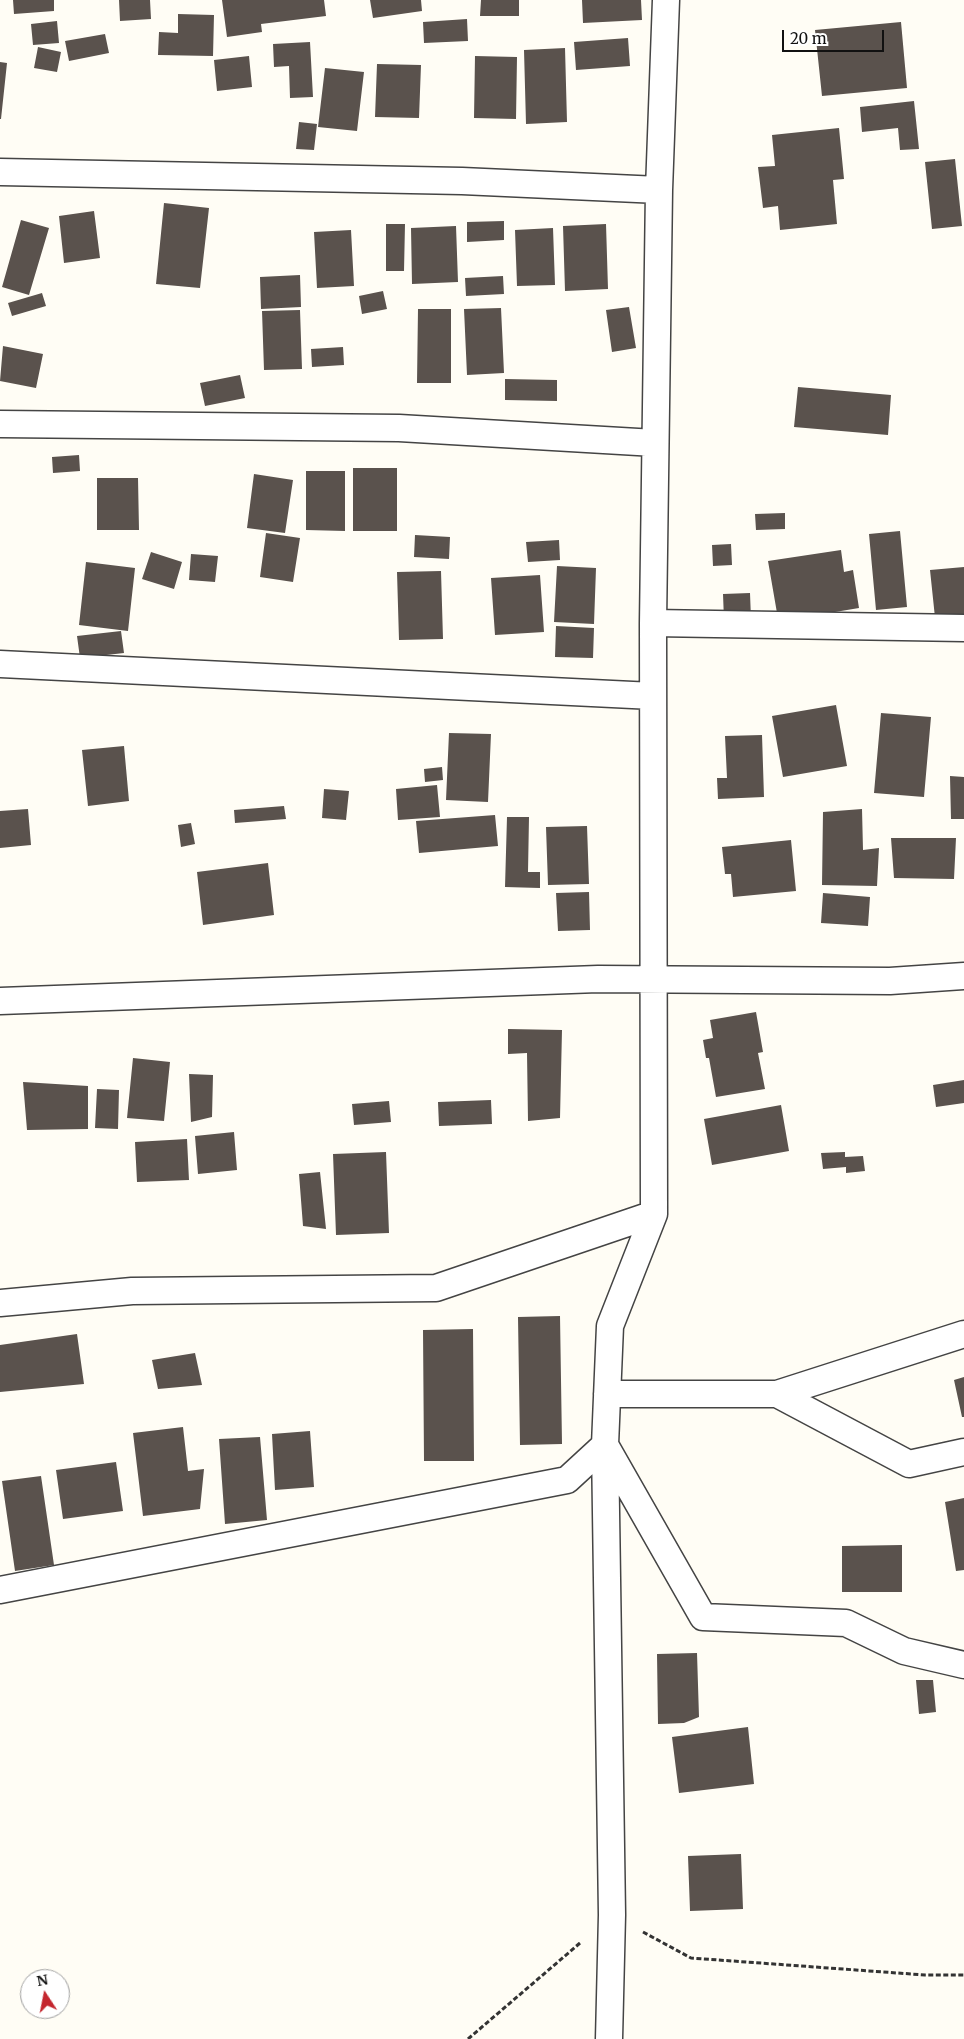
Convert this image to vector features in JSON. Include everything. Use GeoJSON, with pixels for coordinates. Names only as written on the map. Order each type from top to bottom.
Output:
{"type":"FeatureCollection","features":[{"type":"Feature","properties":{"kind":"street"},"geometry":{"type":"LineString","coordinates":[[609,2039],[612,1915],[605,1445],[610,1326],[654,1214],[652,979],[653,623],[659,190],[666,0]]}},
{"type":"Feature","properties":{"kind":"street"},"geometry":{"type":"LineString","coordinates":[[0,172],[462,181],[659,190]]}},
{"type":"Feature","properties":{"kind":"street"},"geometry":{"type":"LineString","coordinates":[[0,424],[399,428],[655,443]]}},
{"type":"Feature","properties":{"kind":"street"},"geometry":{"type":"LineString","coordinates":[[653,623],[964,628]]}},
{"type":"Feature","properties":{"kind":"street"},"geometry":{"type":"LineString","coordinates":[[0,664],[653,696]]}},
{"type":"Feature","properties":{"kind":"street"},"geometry":{"type":"LineString","coordinates":[[0,1001],[598,979],[890,981],[964,976]]}},
{"type":"Feature","properties":{"kind":"street"},"geometry":{"type":"LineString","coordinates":[[0,1302],[132,1291],[436,1288],[654,1214]]}},
{"type":"Feature","properties":{"kind":"street"},"geometry":{"type":"LineString","coordinates":[[607,1394],[778,1394],[964,1334]]}},
{"type":"Feature","properties":{"kind":"street"},"geometry":{"type":"LineString","coordinates":[[778,1394],[909,1464],[964,1452]]}},
{"type":"Feature","properties":{"kind":"street"},"geometry":{"type":"LineString","coordinates":[[0,1590],[567,1480],[605,1445]]}},
{"type":"Feature","properties":{"kind":"street"},"geometry":{"type":"LineString","coordinates":[[605,1445],[703,1617],[846,1623],[904,1652],[964,1665]]}},
{"type":"Feature","properties":{"kind":"path"},"geometry":{"type":"LineString","coordinates":[[468,2039],[612,1915],[691,1958],[925,1975],[964,1975]]}},
{"type":"Feature","properties":{"kind":"building"},"geometry":{"type":"Polygon","coordinates":[[[13,0],[54,0],[54,11],[14,14],[13,0]]]}},
{"type":"Feature","properties":{"kind":"building"},"geometry":{"type":"Polygon","coordinates":[[[119,0],[150,0],[151,19],[120,21],[119,0]]]}},
{"type":"Feature","properties":{"kind":"building"},"geometry":{"type":"Polygon","coordinates":[[[222,0],[324,0],[326,16],[261,24],[262,32],[227,37],[222,0]]]}},
{"type":"Feature","properties":{"kind":"building"},"geometry":{"type":"Polygon","coordinates":[[[370,0],[421,0],[422,11],[373,18],[370,0]]]}},
{"type":"Feature","properties":{"kind":"building"},"geometry":{"type":"Polygon","coordinates":[[[481,0],[519,0],[519,16],[480,16],[481,0]]]}},
{"type":"Feature","properties":{"kind":"building"},"geometry":{"type":"Polygon","coordinates":[[[582,0],[641,0],[642,20],[583,23],[582,0]]]}},
{"type":"Feature","properties":{"kind":"building"},"geometry":{"type":"Polygon","coordinates":[[[178,14],[214,15],[213,56],[158,55],[159,32],[178,33],[178,14]]]}},
{"type":"Feature","properties":{"kind":"building"},"geometry":{"type":"Polygon","coordinates":[[[467,19],[468,41],[424,43],[423,22],[467,19]]]}},
{"type":"Feature","properties":{"kind":"building"},"geometry":{"type":"Polygon","coordinates":[[[57,21],[59,43],[33,45],[31,24],[57,21]]]}},
{"type":"Feature","properties":{"kind":"building"},"geometry":{"type":"Polygon","coordinates":[[[901,22],[907,88],[822,96],[815,30],[901,22]]]}},
{"type":"Feature","properties":{"kind":"building"},"geometry":{"type":"Polygon","coordinates":[[[105,34],[109,53],[69,61],[65,41],[105,34]]]}},
{"type":"Feature","properties":{"kind":"building"},"geometry":{"type":"Polygon","coordinates":[[[628,38],[630,66],[576,70],[574,42],[628,38]]]}},
{"type":"Feature","properties":{"kind":"building"},"geometry":{"type":"Polygon","coordinates":[[[310,42],[313,97],[290,98],[289,66],[274,67],[273,44],[310,42]]]}},
{"type":"Feature","properties":{"kind":"building"},"geometry":{"type":"Polygon","coordinates":[[[38,47],[61,52],[57,72],[34,68],[38,47]]]}},
{"type":"Feature","properties":{"kind":"building"},"geometry":{"type":"Polygon","coordinates":[[[565,48],[567,122],[526,124],[524,50],[565,48]]]}},
{"type":"Feature","properties":{"kind":"building"},"geometry":{"type":"Polygon","coordinates":[[[249,56],[252,87],[217,91],[214,60],[249,56]]]}},
{"type":"Feature","properties":{"kind":"building"},"geometry":{"type":"Polygon","coordinates":[[[475,56],[517,57],[516,119],[474,118],[475,56]]]}},
{"type":"Feature","properties":{"kind":"building"},"geometry":{"type":"Polygon","coordinates":[[[0,62],[7,63],[1,119],[0,119],[0,62]]]}},
{"type":"Feature","properties":{"kind":"building"},"geometry":{"type":"Polygon","coordinates":[[[377,64],[421,65],[419,118],[375,117],[377,64]]]}},
{"type":"Feature","properties":{"kind":"building"},"geometry":{"type":"Polygon","coordinates":[[[325,68],[364,72],[357,131],[318,127],[325,68]]]}},
{"type":"Feature","properties":{"kind":"building"},"geometry":{"type":"Polygon","coordinates":[[[914,101],[919,149],[900,150],[898,128],[862,132],[860,107],[914,101]]]}},
{"type":"Feature","properties":{"kind":"building"},"geometry":{"type":"Polygon","coordinates":[[[299,122],[317,124],[314,150],[296,149],[299,122]]]}},
{"type":"Feature","properties":{"kind":"building"},"geometry":{"type":"Polygon","coordinates":[[[839,128],[844,179],[833,180],[837,224],[780,230],[778,206],[763,208],[758,167],[775,166],[772,135],[839,128]]]}},
{"type":"Feature","properties":{"kind":"building"},"geometry":{"type":"Polygon","coordinates":[[[955,159],[962,226],[932,229],[925,162],[955,159]]]}},
{"type":"Feature","properties":{"kind":"building"},"geometry":{"type":"Polygon","coordinates":[[[164,203],[209,208],[200,288],[156,284],[164,203]]]}},
{"type":"Feature","properties":{"kind":"building"},"geometry":{"type":"Polygon","coordinates":[[[94,211],[100,258],[64,263],[59,216],[94,211]]]}},
{"type":"Feature","properties":{"kind":"building"},"geometry":{"type":"Polygon","coordinates":[[[21,220],[49,228],[29,295],[2,287],[21,220]]]}},
{"type":"Feature","properties":{"kind":"building"},"geometry":{"type":"Polygon","coordinates":[[[504,221],[504,240],[467,242],[467,222],[504,221]]]}},
{"type":"Feature","properties":{"kind":"building"},"geometry":{"type":"Polygon","coordinates":[[[386,224],[405,224],[404,271],[386,271],[386,224]]]}},
{"type":"Feature","properties":{"kind":"building"},"geometry":{"type":"Polygon","coordinates":[[[606,224],[608,289],[565,291],[563,226],[606,224]]]}},
{"type":"Feature","properties":{"kind":"building"},"geometry":{"type":"Polygon","coordinates":[[[456,226],[458,282],[412,284],[411,228],[456,226]]]}},
{"type":"Feature","properties":{"kind":"building"},"geometry":{"type":"Polygon","coordinates":[[[553,228],[555,285],[517,286],[515,230],[553,228]]]}},
{"type":"Feature","properties":{"kind":"building"},"geometry":{"type":"Polygon","coordinates":[[[351,230],[354,286],[317,288],[314,232],[351,230]]]}},
{"type":"Feature","properties":{"kind":"building"},"geometry":{"type":"Polygon","coordinates":[[[300,275],[301,307],[261,309],[260,277],[300,275]]]}},
{"type":"Feature","properties":{"kind":"building"},"geometry":{"type":"Polygon","coordinates":[[[503,276],[504,294],[466,296],[465,278],[503,276]]]}},
{"type":"Feature","properties":{"kind":"building"},"geometry":{"type":"Polygon","coordinates":[[[383,291],[387,309],[362,314],[359,296],[383,291]]]}},
{"type":"Feature","properties":{"kind":"building"},"geometry":{"type":"Polygon","coordinates":[[[42,293],[46,306],[12,316],[8,303],[42,293]]]}},
{"type":"Feature","properties":{"kind":"building"},"geometry":{"type":"Polygon","coordinates":[[[629,307],[636,348],[612,352],[606,310],[629,307]]]}},
{"type":"Feature","properties":{"kind":"building"},"geometry":{"type":"Polygon","coordinates":[[[501,308],[504,373],[467,375],[464,309],[501,308]]]}},
{"type":"Feature","properties":{"kind":"building"},"geometry":{"type":"Polygon","coordinates":[[[418,309],[451,309],[451,383],[417,383],[418,309]]]}},
{"type":"Feature","properties":{"kind":"building"},"geometry":{"type":"Polygon","coordinates":[[[300,310],[302,369],[264,370],[262,311],[300,310]]]}},
{"type":"Feature","properties":{"kind":"building"},"geometry":{"type":"Polygon","coordinates":[[[3,346],[43,354],[36,388],[0,381],[3,346]]]}},
{"type":"Feature","properties":{"kind":"building"},"geometry":{"type":"Polygon","coordinates":[[[343,347],[344,365],[312,367],[311,349],[343,347]]]}},
{"type":"Feature","properties":{"kind":"building"},"geometry":{"type":"Polygon","coordinates":[[[240,375],[245,398],[205,406],[200,383],[240,375]]]}},
{"type":"Feature","properties":{"kind":"building"},"geometry":{"type":"Polygon","coordinates":[[[505,379],[557,380],[557,401],[505,400],[505,379]]]}},
{"type":"Feature","properties":{"kind":"building"},"geometry":{"type":"Polygon","coordinates":[[[798,387],[891,395],[888,435],[794,427],[798,387]]]}},
{"type":"Feature","properties":{"kind":"building"},"geometry":{"type":"Polygon","coordinates":[[[79,455],[80,471],[53,473],[52,457],[79,455]]]}},
{"type":"Feature","properties":{"kind":"building"},"geometry":{"type":"Polygon","coordinates":[[[353,468],[397,468],[397,531],[353,531],[353,468]]]}},
{"type":"Feature","properties":{"kind":"building"},"geometry":{"type":"Polygon","coordinates":[[[306,471],[345,471],[345,531],[306,530],[306,471]]]}},
{"type":"Feature","properties":{"kind":"building"},"geometry":{"type":"Polygon","coordinates":[[[254,474],[293,480],[285,533],[247,528],[254,474]]]}},
{"type":"Feature","properties":{"kind":"building"},"geometry":{"type":"Polygon","coordinates":[[[97,478],[138,478],[139,530],[97,530],[97,478]]]}},
{"type":"Feature","properties":{"kind":"building"},"geometry":{"type":"Polygon","coordinates":[[[785,513],[785,529],[756,530],[755,514],[785,513]]]}},
{"type":"Feature","properties":{"kind":"building"},"geometry":{"type":"Polygon","coordinates":[[[900,531],[907,607],[876,610],[869,534],[900,531]]]}},
{"type":"Feature","properties":{"kind":"building"},"geometry":{"type":"Polygon","coordinates":[[[266,533],[300,538],[293,582],[260,577],[266,533]]]}},
{"type":"Feature","properties":{"kind":"building"},"geometry":{"type":"Polygon","coordinates":[[[415,535],[450,537],[449,559],[414,557],[415,535]]]}},
{"type":"Feature","properties":{"kind":"building"},"geometry":{"type":"Polygon","coordinates":[[[559,540],[560,560],[528,562],[526,542],[559,540]]]}},
{"type":"Feature","properties":{"kind":"building"},"geometry":{"type":"Polygon","coordinates":[[[731,544],[732,565],[713,566],[712,545],[731,544]]]}},
{"type":"Feature","properties":{"kind":"building"},"geometry":{"type":"Polygon","coordinates":[[[841,550],[844,572],[853,570],[859,608],[793,619],[791,611],[777,613],[768,561],[841,550]]]}},
{"type":"Feature","properties":{"kind":"building"},"geometry":{"type":"Polygon","coordinates":[[[151,552],[182,562],[174,589],[142,579],[151,552]]]}},
{"type":"Feature","properties":{"kind":"building"},"geometry":{"type":"Polygon","coordinates":[[[191,554],[218,556],[215,582],[189,580],[191,554]]]}},
{"type":"Feature","properties":{"kind":"building"},"geometry":{"type":"Polygon","coordinates":[[[86,562],[135,568],[128,631],[79,625],[86,562]]]}},
{"type":"Feature","properties":{"kind":"building"},"geometry":{"type":"Polygon","coordinates":[[[557,566],[596,568],[594,624],[554,622],[557,566]]]}},
{"type":"Feature","properties":{"kind":"building"},"geometry":{"type":"Polygon","coordinates":[[[964,567],[964,624],[936,627],[930,570],[964,567]]]}},
{"type":"Feature","properties":{"kind":"building"},"geometry":{"type":"Polygon","coordinates":[[[441,571],[443,639],[399,640],[397,572],[441,571]]]}},
{"type":"Feature","properties":{"kind":"building"},"geometry":{"type":"Polygon","coordinates":[[[540,575],[544,632],[495,635],[491,578],[540,575]]]}},
{"type":"Feature","properties":{"kind":"building"},"geometry":{"type":"Polygon","coordinates":[[[750,593],[751,619],[724,620],[723,594],[750,593]]]}},
{"type":"Feature","properties":{"kind":"building"},"geometry":{"type":"Polygon","coordinates":[[[556,626],[594,628],[593,658],[555,657],[556,626]]]}},
{"type":"Feature","properties":{"kind":"building"},"geometry":{"type":"Polygon","coordinates":[[[121,631],[124,653],[80,658],[77,636],[121,631]]]}},
{"type":"Feature","properties":{"kind":"building"},"geometry":{"type":"Polygon","coordinates":[[[836,705],[847,766],[783,777],[772,716],[836,705]]]}},
{"type":"Feature","properties":{"kind":"building"},"geometry":{"type":"Polygon","coordinates":[[[881,713],[931,717],[924,797],[874,793],[881,713]]]}},
{"type":"Feature","properties":{"kind":"building"},"geometry":{"type":"Polygon","coordinates":[[[449,733],[491,734],[488,802],[446,800],[449,733]]]}},
{"type":"Feature","properties":{"kind":"building"},"geometry":{"type":"Polygon","coordinates":[[[762,735],[764,797],[718,799],[717,778],[727,778],[725,736],[762,735]]]}},
{"type":"Feature","properties":{"kind":"building"},"geometry":{"type":"Polygon","coordinates":[[[124,746],[129,801],[88,806],[82,750],[124,746]]]}},
{"type":"Feature","properties":{"kind":"building"},"geometry":{"type":"Polygon","coordinates":[[[442,767],[443,780],[425,782],[424,769],[442,767]]]}},
{"type":"Feature","properties":{"kind":"building"},"geometry":{"type":"Polygon","coordinates":[[[950,776],[964,777],[964,819],[951,819],[950,776]]]}},
{"type":"Feature","properties":{"kind":"building"},"geometry":{"type":"Polygon","coordinates":[[[437,785],[440,817],[398,820],[396,789],[437,785]]]}},
{"type":"Feature","properties":{"kind":"building"},"geometry":{"type":"Polygon","coordinates":[[[324,789],[349,791],[346,820],[322,818],[324,789]]]}},
{"type":"Feature","properties":{"kind":"building"},"geometry":{"type":"Polygon","coordinates":[[[284,806],[286,819],[235,823],[234,810],[284,806]]]}},
{"type":"Feature","properties":{"kind":"building"},"geometry":{"type":"Polygon","coordinates":[[[28,809],[31,845],[0,848],[0,811],[28,809]]]}},
{"type":"Feature","properties":{"kind":"building"},"geometry":{"type":"Polygon","coordinates":[[[862,809],[863,850],[879,848],[877,886],[822,885],[823,812],[862,809]]]}},
{"type":"Feature","properties":{"kind":"building"},"geometry":{"type":"Polygon","coordinates":[[[495,815],[498,846],[419,853],[416,821],[495,815]]]}},
{"type":"Feature","properties":{"kind":"building"},"geometry":{"type":"Polygon","coordinates":[[[507,817],[529,817],[528,872],[540,872],[540,888],[505,887],[507,817]]]}},
{"type":"Feature","properties":{"kind":"building"},"geometry":{"type":"Polygon","coordinates":[[[191,823],[195,844],[181,847],[178,825],[191,823]]]}},
{"type":"Feature","properties":{"kind":"building"},"geometry":{"type":"Polygon","coordinates":[[[587,826],[589,884],[548,885],[546,827],[587,826]]]}},
{"type":"Feature","properties":{"kind":"building"},"geometry":{"type":"Polygon","coordinates":[[[891,838],[956,838],[954,879],[894,878],[891,838]]]}},
{"type":"Feature","properties":{"kind":"building"},"geometry":{"type":"Polygon","coordinates":[[[791,840],[796,891],[733,897],[731,874],[725,874],[722,847],[791,840]]]}},
{"type":"Feature","properties":{"kind":"building"},"geometry":{"type":"Polygon","coordinates":[[[268,863],[274,915],[203,925],[197,872],[268,863]]]}},
{"type":"Feature","properties":{"kind":"building"},"geometry":{"type":"Polygon","coordinates":[[[589,892],[590,930],[558,931],[556,893],[589,892]]]}},
{"type":"Feature","properties":{"kind":"building"},"geometry":{"type":"Polygon","coordinates":[[[823,893],[870,897],[868,926],[821,923],[823,893]]]}},
{"type":"Feature","properties":{"kind":"building"},"geometry":{"type":"Polygon","coordinates":[[[756,1012],[763,1052],[758,1053],[765,1089],[716,1097],[709,1058],[706,1058],[703,1040],[713,1038],[710,1020],[756,1012]]]}},
{"type":"Feature","properties":{"kind":"building"},"geometry":{"type":"Polygon","coordinates":[[[508,1029],[562,1030],[560,1118],[528,1121],[527,1053],[508,1054],[508,1029]]]}},
{"type":"Feature","properties":{"kind":"building"},"geometry":{"type":"Polygon","coordinates":[[[133,1058],[170,1062],[164,1121],[127,1118],[133,1058]]]}},
{"type":"Feature","properties":{"kind":"building"},"geometry":{"type":"Polygon","coordinates":[[[189,1074],[213,1075],[212,1117],[191,1122],[189,1074]]]}},
{"type":"Feature","properties":{"kind":"building"},"geometry":{"type":"Polygon","coordinates":[[[964,1080],[964,1103],[936,1107],[933,1085],[964,1080]]]}},
{"type":"Feature","properties":{"kind":"building"},"geometry":{"type":"Polygon","coordinates":[[[23,1082],[88,1086],[88,1129],[27,1130],[23,1082]]]}},
{"type":"Feature","properties":{"kind":"building"},"geometry":{"type":"Polygon","coordinates":[[[97,1089],[119,1090],[118,1129],[95,1128],[97,1089]]]}},
{"type":"Feature","properties":{"kind":"building"},"geometry":{"type":"Polygon","coordinates":[[[491,1100],[492,1124],[439,1126],[438,1102],[491,1100]]]}},
{"type":"Feature","properties":{"kind":"building"},"geometry":{"type":"Polygon","coordinates":[[[389,1101],[391,1122],[354,1125],[352,1104],[389,1101]]]}},
{"type":"Feature","properties":{"kind":"building"},"geometry":{"type":"Polygon","coordinates":[[[781,1105],[789,1151],[712,1165],[704,1119],[781,1105]]]}},
{"type":"Feature","properties":{"kind":"building"},"geometry":{"type":"Polygon","coordinates":[[[234,1132],[237,1170],[198,1174],[195,1136],[234,1132]]]}},
{"type":"Feature","properties":{"kind":"building"},"geometry":{"type":"Polygon","coordinates":[[[187,1139],[189,1180],[137,1182],[135,1142],[187,1139]]]}},
{"type":"Feature","properties":{"kind":"building"},"geometry":{"type":"Polygon","coordinates":[[[386,1152],[389,1233],[336,1235],[333,1154],[386,1152]]]}},
{"type":"Feature","properties":{"kind":"building"},"geometry":{"type":"Polygon","coordinates":[[[845,1152],[845,1157],[863,1156],[865,1171],[846,1173],[846,1167],[823,1169],[821,1153],[845,1152]]]}},
{"type":"Feature","properties":{"kind":"building"},"geometry":{"type":"Polygon","coordinates":[[[320,1172],[326,1229],[303,1226],[299,1174],[320,1172]]]}},
{"type":"Feature","properties":{"kind":"building"},"geometry":{"type":"Polygon","coordinates":[[[560,1316],[562,1444],[520,1445],[518,1317],[560,1316]]]}},
{"type":"Feature","properties":{"kind":"building"},"geometry":{"type":"Polygon","coordinates":[[[473,1329],[474,1461],[424,1461],[423,1330],[473,1329]]]}},
{"type":"Feature","properties":{"kind":"building"},"geometry":{"type":"Polygon","coordinates":[[[77,1334],[84,1384],[0,1392],[0,1345],[77,1334]]]}},
{"type":"Feature","properties":{"kind":"building"},"geometry":{"type":"Polygon","coordinates":[[[195,1353],[202,1385],[158,1389],[152,1360],[195,1353]]]}},
{"type":"Feature","properties":{"kind":"building"},"geometry":{"type":"Polygon","coordinates":[[[964,1377],[964,1417],[962,1417],[954,1380],[964,1377]]]}},
{"type":"Feature","properties":{"kind":"building"},"geometry":{"type":"Polygon","coordinates":[[[183,1427],[188,1471],[204,1469],[200,1509],[143,1516],[133,1433],[183,1427]]]}},
{"type":"Feature","properties":{"kind":"building"},"geometry":{"type":"Polygon","coordinates":[[[310,1431],[314,1487],[275,1490],[272,1434],[310,1431]]]}},
{"type":"Feature","properties":{"kind":"building"},"geometry":{"type":"Polygon","coordinates":[[[260,1437],[267,1520],[225,1524],[219,1439],[260,1437]]]}},
{"type":"Feature","properties":{"kind":"building"},"geometry":{"type":"Polygon","coordinates":[[[116,1462],[123,1511],[63,1519],[56,1470],[116,1462]]]}},
{"type":"Feature","properties":{"kind":"building"},"geometry":{"type":"Polygon","coordinates":[[[41,1476],[54,1565],[15,1571],[2,1481],[41,1476]]]}},
{"type":"Feature","properties":{"kind":"building"},"geometry":{"type":"Polygon","coordinates":[[[964,1498],[964,1570],[956,1571],[945,1502],[964,1498]]]}},
{"type":"Feature","properties":{"kind":"building"},"geometry":{"type":"Polygon","coordinates":[[[902,1545],[902,1592],[842,1592],[842,1546],[902,1545]]]}},
{"type":"Feature","properties":{"kind":"building"},"geometry":{"type":"Polygon","coordinates":[[[697,1653],[699,1717],[684,1723],[658,1724],[657,1654],[697,1653]]]}},
{"type":"Feature","properties":{"kind":"building"},"geometry":{"type":"Polygon","coordinates":[[[916,1680],[933,1680],[936,1712],[919,1714],[916,1680]]]}},
{"type":"Feature","properties":{"kind":"building"},"geometry":{"type":"Polygon","coordinates":[[[748,1727],[754,1784],[679,1793],[672,1737],[748,1727]]]}},
{"type":"Feature","properties":{"kind":"building"},"geometry":{"type":"Polygon","coordinates":[[[741,1854],[743,1909],[690,1911],[688,1856],[741,1854]]]}}]}
